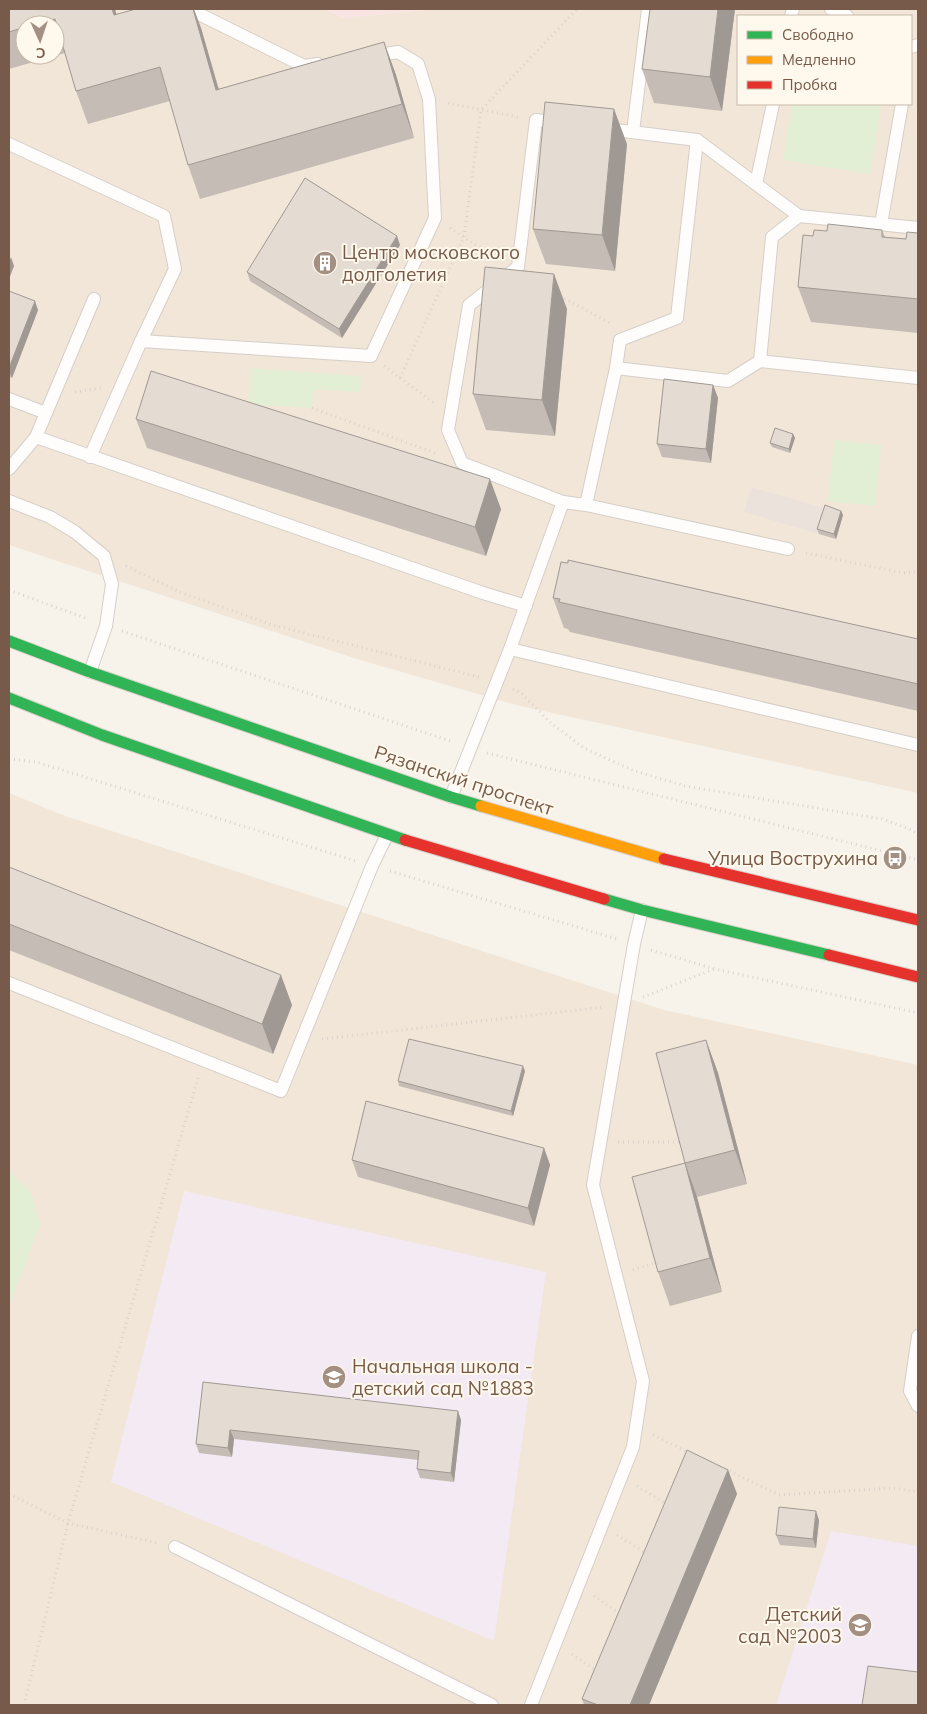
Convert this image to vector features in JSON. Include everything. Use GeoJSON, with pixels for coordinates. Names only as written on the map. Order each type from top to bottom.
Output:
{"type":"FeatureCollection","features":[{"type":"Feature","properties":{"kind":"main road","name":"Рязанский проспект"},"geometry":{"type":"LineString","coordinates":[[9,641],[90,672],[451,798],[655,857],[918,920]]}},
{"type":"Feature","properties":{"kind":"main road"},"geometry":{"type":"LineString","coordinates":[[9,698],[102,735],[387,835],[642,910],[918,977]]}},
{"type":"Feature","properties":{"kind":"lane"},"geometry":{"type":"LineString","coordinates":[[189,9],[208,13],[304,66],[332,62]]}},
{"type":"Feature","properties":{"kind":"lane"},"geometry":{"type":"LineString","coordinates":[[632,132],[648,9]]}},
{"type":"Feature","properties":{"kind":"lane"},"geometry":{"type":"LineString","coordinates":[[831,9],[845,15]]}},
{"type":"Feature","properties":{"kind":"lane"},"geometry":{"type":"LineString","coordinates":[[141,340],[371,356],[435,218],[429,100],[418,64],[398,52],[361,58]]}},
{"type":"Feature","properties":{"kind":"lane"},"geometry":{"type":"LineString","coordinates":[[756,184],[773,105]]}},
{"type":"Feature","properties":{"kind":"lane"},"geometry":{"type":"LineString","coordinates":[[881,224],[902,105]]}},
{"type":"Feature","properties":{"kind":"lane"},"geometry":{"type":"LineString","coordinates":[[574,125],[536,120],[518,267],[469,306],[448,430],[462,463],[563,502],[586,505],[788,549]]}},
{"type":"Feature","properties":{"kind":"lane"},"geometry":{"type":"LineString","coordinates":[[594,127],[697,140],[799,216],[918,228]]}},
{"type":"Feature","properties":{"kind":"lane"},"geometry":{"type":"LineString","coordinates":[[586,505],[616,368],[620,340],[677,318],[697,140]]}},
{"type":"Feature","properties":{"kind":"lane"},"geometry":{"type":"LineString","coordinates":[[9,144],[164,216],[175,269],[141,340],[90,457]]}},
{"type":"Feature","properties":{"kind":"lane"},"geometry":{"type":"LineString","coordinates":[[760,361],[772,237],[799,216]]}},
{"type":"Feature","properties":{"kind":"lane"},"geometry":{"type":"LineString","coordinates":[[9,470],[36,438],[94,299]]}},
{"type":"Feature","properties":{"kind":"lane"},"geometry":{"type":"LineString","coordinates":[[616,368],[728,381],[760,361],[918,378]]}},
{"type":"Feature","properties":{"kind":"lane"},"geometry":{"type":"LineString","coordinates":[[9,399],[46,413]]}},
{"type":"Feature","properties":{"kind":"lane"},"geometry":{"type":"LineString","coordinates":[[36,438],[483,593],[526,606]]}},
{"type":"Feature","properties":{"kind":"lane"},"geometry":{"type":"LineString","coordinates":[[9,501],[50,517],[74,532],[104,556],[112,584],[106,626],[90,672]]}},
{"type":"Feature","properties":{"kind":"lane"},"geometry":{"type":"LineString","coordinates":[[451,798],[526,606],[563,502]]}},
{"type":"Feature","properties":{"kind":"lane"},"geometry":{"type":"LineString","coordinates":[[510,648],[918,745]]}},
{"type":"Feature","properties":{"kind":"lane"},"geometry":{"type":"LineString","coordinates":[[9,983],[281,1091],[372,866],[387,835]]}},
{"type":"Feature","properties":{"kind":"lane"},"geometry":{"type":"LineString","coordinates":[[530,1705],[633,1447],[643,1381],[593,1185],[634,944],[642,910]]}},
{"type":"Feature","properties":{"kind":"lane"},"geometry":{"type":"LineString","coordinates":[[918,1336],[910,1391],[918,1406]]}},
{"type":"Feature","properties":{"kind":"lane"},"geometry":{"type":"LineString","coordinates":[[175,1547],[492,1705]]}},
{"type":"Feature","properties":{"kind":"path"},"geometry":{"type":"LineString","coordinates":[[400,378],[464,237],[481,110],[577,9]]}},
{"type":"Feature","properties":{"kind":"path"},"geometry":{"type":"LineString","coordinates":[[429,100],[536,120]]}},
{"type":"Feature","properties":{"kind":"path"},"geometry":{"type":"LineString","coordinates":[[435,218],[513,270]]}},
{"type":"Feature","properties":{"kind":"path"},"geometry":{"type":"LineString","coordinates":[[556,294],[633,335]]}},
{"type":"Feature","properties":{"kind":"path"},"geometry":{"type":"LineString","coordinates":[[371,356],[450,415]]}},
{"type":"Feature","properties":{"kind":"path"},"geometry":{"type":"LineString","coordinates":[[53,396],[121,385]]}},
{"type":"Feature","properties":{"kind":"path"},"geometry":{"type":"LineString","coordinates":[[312,408],[462,463]]}},
{"type":"Feature","properties":{"kind":"path"},"geometry":{"type":"LineString","coordinates":[[788,549],[903,573],[918,572]]}},
{"type":"Feature","properties":{"kind":"path"},"geometry":{"type":"LineString","coordinates":[[9,759],[36,762],[715,969],[918,1013]]}},
{"type":"Feature","properties":{"kind":"path"},"geometry":{"type":"LineString","coordinates":[[301,1041],[624,1005],[715,969]]}},
{"type":"Feature","properties":{"kind":"path"},"geometry":{"type":"LineString","coordinates":[[24,1705],[68,1523],[203,1060]]}},
{"type":"Feature","properties":{"kind":"path"},"geometry":{"type":"LineString","coordinates":[[600,1142],[682,1142]]}},
{"type":"Feature","properties":{"kind":"path"},"geometry":{"type":"LineString","coordinates":[[616,1275],[658,1261]]}},
{"type":"Feature","properties":{"kind":"path"},"geometry":{"type":"LineString","coordinates":[[636,1428],[699,1457]]}},
{"type":"Feature","properties":{"kind":"path"},"geometry":{"type":"LineString","coordinates":[[717,1465],[780,1495],[893,1488],[918,1492]]}},
{"type":"Feature","properties":{"kind":"path"},"geometry":{"type":"LineString","coordinates":[[621,1477],[671,1507]]}},
{"type":"Feature","properties":{"kind":"path"},"geometry":{"type":"LineString","coordinates":[[9,1494],[68,1523],[175,1547]]}},
{"type":"Feature","properties":{"kind":"path"},"geometry":{"type":"LineString","coordinates":[[602,1525],[650,1556]]}},
{"type":"Feature","properties":{"kind":"path"},"geometry":{"type":"LineString","coordinates":[[578,1586],[625,1617]]}},
{"type":"Feature","properties":{"kind":"path"},"geometry":{"type":"LineString","coordinates":[[556,1642],[601,1674]]}},
{"type":"Feature","properties":{"kind":"shaded area"},"geometry":{"type":"Polygon","coordinates":[[[9,9],[325,9],[344,18],[435,9],[918,9],[918,793],[516,705],[357,659],[9,545],[9,9]]]}},
{"type":"Feature","properties":{"kind":"shaded area"},"geometry":{"type":"Polygon","coordinates":[[[325,9],[435,9],[344,18],[325,9]]]}},
{"type":"Feature","properties":{"kind":"shaded area"},"geometry":{"type":"Polygon","coordinates":[[[751,487],[827,509],[819,534],[744,512],[751,487]]]}},
{"type":"Feature","properties":{"kind":"shaded area"},"geometry":{"type":"Polygon","coordinates":[[[9,793],[65,816],[664,1010],[918,1065],[918,1705],[9,1705],[9,793]]]}},
{"type":"Feature","properties":{"kind":"shaded area","name":"Начальная школа - детский сад №1883"},"geometry":{"type":"Polygon","coordinates":[[[184,1191],[546,1272],[494,1641],[111,1482],[184,1191]]]}},
{"type":"Feature","properties":{"kind":"shaded area","name":"Детский сад №2003"},"geometry":{"type":"Polygon","coordinates":[[[831,1531],[918,1546],[918,1705],[776,1705],[831,1531]]]}},
{"type":"Feature","properties":{"kind":"green space"},"geometry":{"type":"Polygon","coordinates":[[[792,105],[881,105],[870,174],[783,160],[792,105]]]}},
{"type":"Feature","properties":{"kind":"green space"},"geometry":{"type":"Polygon","coordinates":[[[251,368],[361,376],[360,392],[313,389],[312,408],[248,404],[251,368]]]}},
{"type":"Feature","properties":{"kind":"green space"},"geometry":{"type":"Polygon","coordinates":[[[834,440],[881,445],[875,506],[828,501],[834,440]]]}},
{"type":"Feature","properties":{"kind":"green space"},"geometry":{"type":"Polygon","coordinates":[[[9,1170],[31,1193],[40,1224],[9,1303],[9,1170]]]}},
{"type":"Feature","properties":{"kind":"building"},"geometry":{"type":"Polygon","coordinates":[[[9,9],[112,9],[114,15],[136,9],[193,9],[216,90],[384,42],[402,104],[188,165],[160,67],[76,91],[65,53],[65,15],[15,15],[15,30],[9,32],[9,9]]]}},
{"type":"Feature","properties":{"kind":"building"},"geometry":{"type":"Polygon","coordinates":[[[650,9],[718,9],[710,77],[642,69],[650,9]]]}},
{"type":"Feature","properties":{"kind":"building"},"geometry":{"type":"Polygon","coordinates":[[[545,102],[614,109],[602,235],[533,229],[545,102]]]}},
{"type":"Feature","properties":{"kind":"building","name":"Центр московского долголетия"},"geometry":{"type":"Polygon","coordinates":[[[305,178],[397,236],[339,329],[247,272],[305,178]]]}},
{"type":"Feature","properties":{"kind":"building"},"geometry":{"type":"Polygon","coordinates":[[[828,224],[882,230],[882,237],[906,239],[907,232],[918,233],[918,299],[798,287],[803,235],[813,236],[814,230],[827,231],[828,224]]]}},
{"type":"Feature","properties":{"kind":"building"},"geometry":{"type":"Polygon","coordinates":[[[485,267],[554,274],[542,400],[473,394],[485,267]]]}},
{"type":"Feature","properties":{"kind":"building"},"geometry":{"type":"Polygon","coordinates":[[[9,291],[35,301],[9,368],[9,291]]]}},
{"type":"Feature","properties":{"kind":"building"},"geometry":{"type":"Polygon","coordinates":[[[151,371],[490,479],[475,527],[136,419],[151,371]]]}},
{"type":"Feature","properties":{"kind":"building"},"geometry":{"type":"Polygon","coordinates":[[[664,379],[713,385],[706,449],[657,444],[664,379]]]}},
{"type":"Feature","properties":{"kind":"building"},"geometry":{"type":"Polygon","coordinates":[[[775,428],[793,434],[789,449],[770,443],[775,428]]]}},
{"type":"Feature","properties":{"kind":"building"},"geometry":{"type":"Polygon","coordinates":[[[825,505],[841,511],[834,534],[817,529],[825,505]]]}},
{"type":"Feature","properties":{"kind":"building"},"geometry":{"type":"Polygon","coordinates":[[[568,560],[918,639],[918,684],[559,602],[560,599],[553,598],[561,562],[568,563],[568,560]]]}},
{"type":"Feature","properties":{"kind":"building"},"geometry":{"type":"Polygon","coordinates":[[[9,867],[281,975],[262,1024],[9,924],[9,867]]]}},
{"type":"Feature","properties":{"kind":"building"},"geometry":{"type":"Polygon","coordinates":[[[409,1039],[523,1066],[511,1111],[398,1081],[409,1039]]]}},
{"type":"Feature","properties":{"kind":"building"},"geometry":{"type":"Polygon","coordinates":[[[706,1040],[735,1150],[685,1163],[656,1053],[706,1040]]]}},
{"type":"Feature","properties":{"kind":"building"},"geometry":{"type":"Polygon","coordinates":[[[366,1101],[544,1148],[528,1208],[352,1160],[366,1101]]]}},
{"type":"Feature","properties":{"kind":"building"},"geometry":{"type":"Polygon","coordinates":[[[685,1163],[710,1258],[658,1272],[632,1177],[685,1163]]]}},
{"type":"Feature","properties":{"kind":"building"},"geometry":{"type":"Polygon","coordinates":[[[203,1382],[458,1411],[451,1473],[417,1469],[419,1451],[230,1430],[228,1448],[196,1444],[203,1382]]]}},
{"type":"Feature","properties":{"kind":"building"},"geometry":{"type":"Polygon","coordinates":[[[687,1450],[728,1470],[630,1705],[598,1705],[582,1699],[687,1450]]]}},
{"type":"Feature","properties":{"kind":"building"},"geometry":{"type":"Polygon","coordinates":[[[779,1507],[816,1511],[813,1539],[776,1535],[779,1507]]]}},
{"type":"Feature","properties":{"kind":"building"},"geometry":{"type":"Polygon","coordinates":[[[868,1666],[918,1672],[918,1705],[862,1705],[868,1666]]]}},
{"type":"Feature","properties":{"kind":"traffic: fast"},"geometry":{"type":"LineString","coordinates":[[9,641],[90,672],[481,806]]}},
{"type":"Feature","properties":{"kind":"traffic: fast"},"geometry":{"type":"LineString","coordinates":[[9,698],[102,735],[405,840]]}},
{"type":"Feature","properties":{"kind":"traffic: fast"},"geometry":{"type":"LineString","coordinates":[[604,899],[829,955]]}},
{"type":"Feature","properties":{"kind":"traffic: slow"},"geometry":{"type":"LineString","coordinates":[[481,806],[664,859]]}},
{"type":"Feature","properties":{"kind":"traffic: jam"},"geometry":{"type":"LineString","coordinates":[[405,840],[604,899]]}},
{"type":"Feature","properties":{"kind":"traffic: jam"},"geometry":{"type":"LineString","coordinates":[[664,859],[918,920]]}},
{"type":"Feature","properties":{"kind":"traffic: jam"},"geometry":{"type":"LineString","coordinates":[[829,955],[918,977]]}},
{"type":"Feature","properties":{"kind":"place","name":"Центр московского долголетия"},"geometry":{"type":"Point","coordinates":[325,263]}},
{"type":"Feature","properties":{"kind":"place","name":"Улица Вострухина"},"geometry":{"type":"Point","coordinates":[895,858]}},
{"type":"Feature","properties":{"kind":"place","name":"Начальная школа - детский сад №1883"},"geometry":{"type":"Point","coordinates":[334,1377]}},
{"type":"Feature","properties":{"kind":"place","name":"Детский сад №2003"},"geometry":{"type":"Point","coordinates":[860,1625]}}]}
